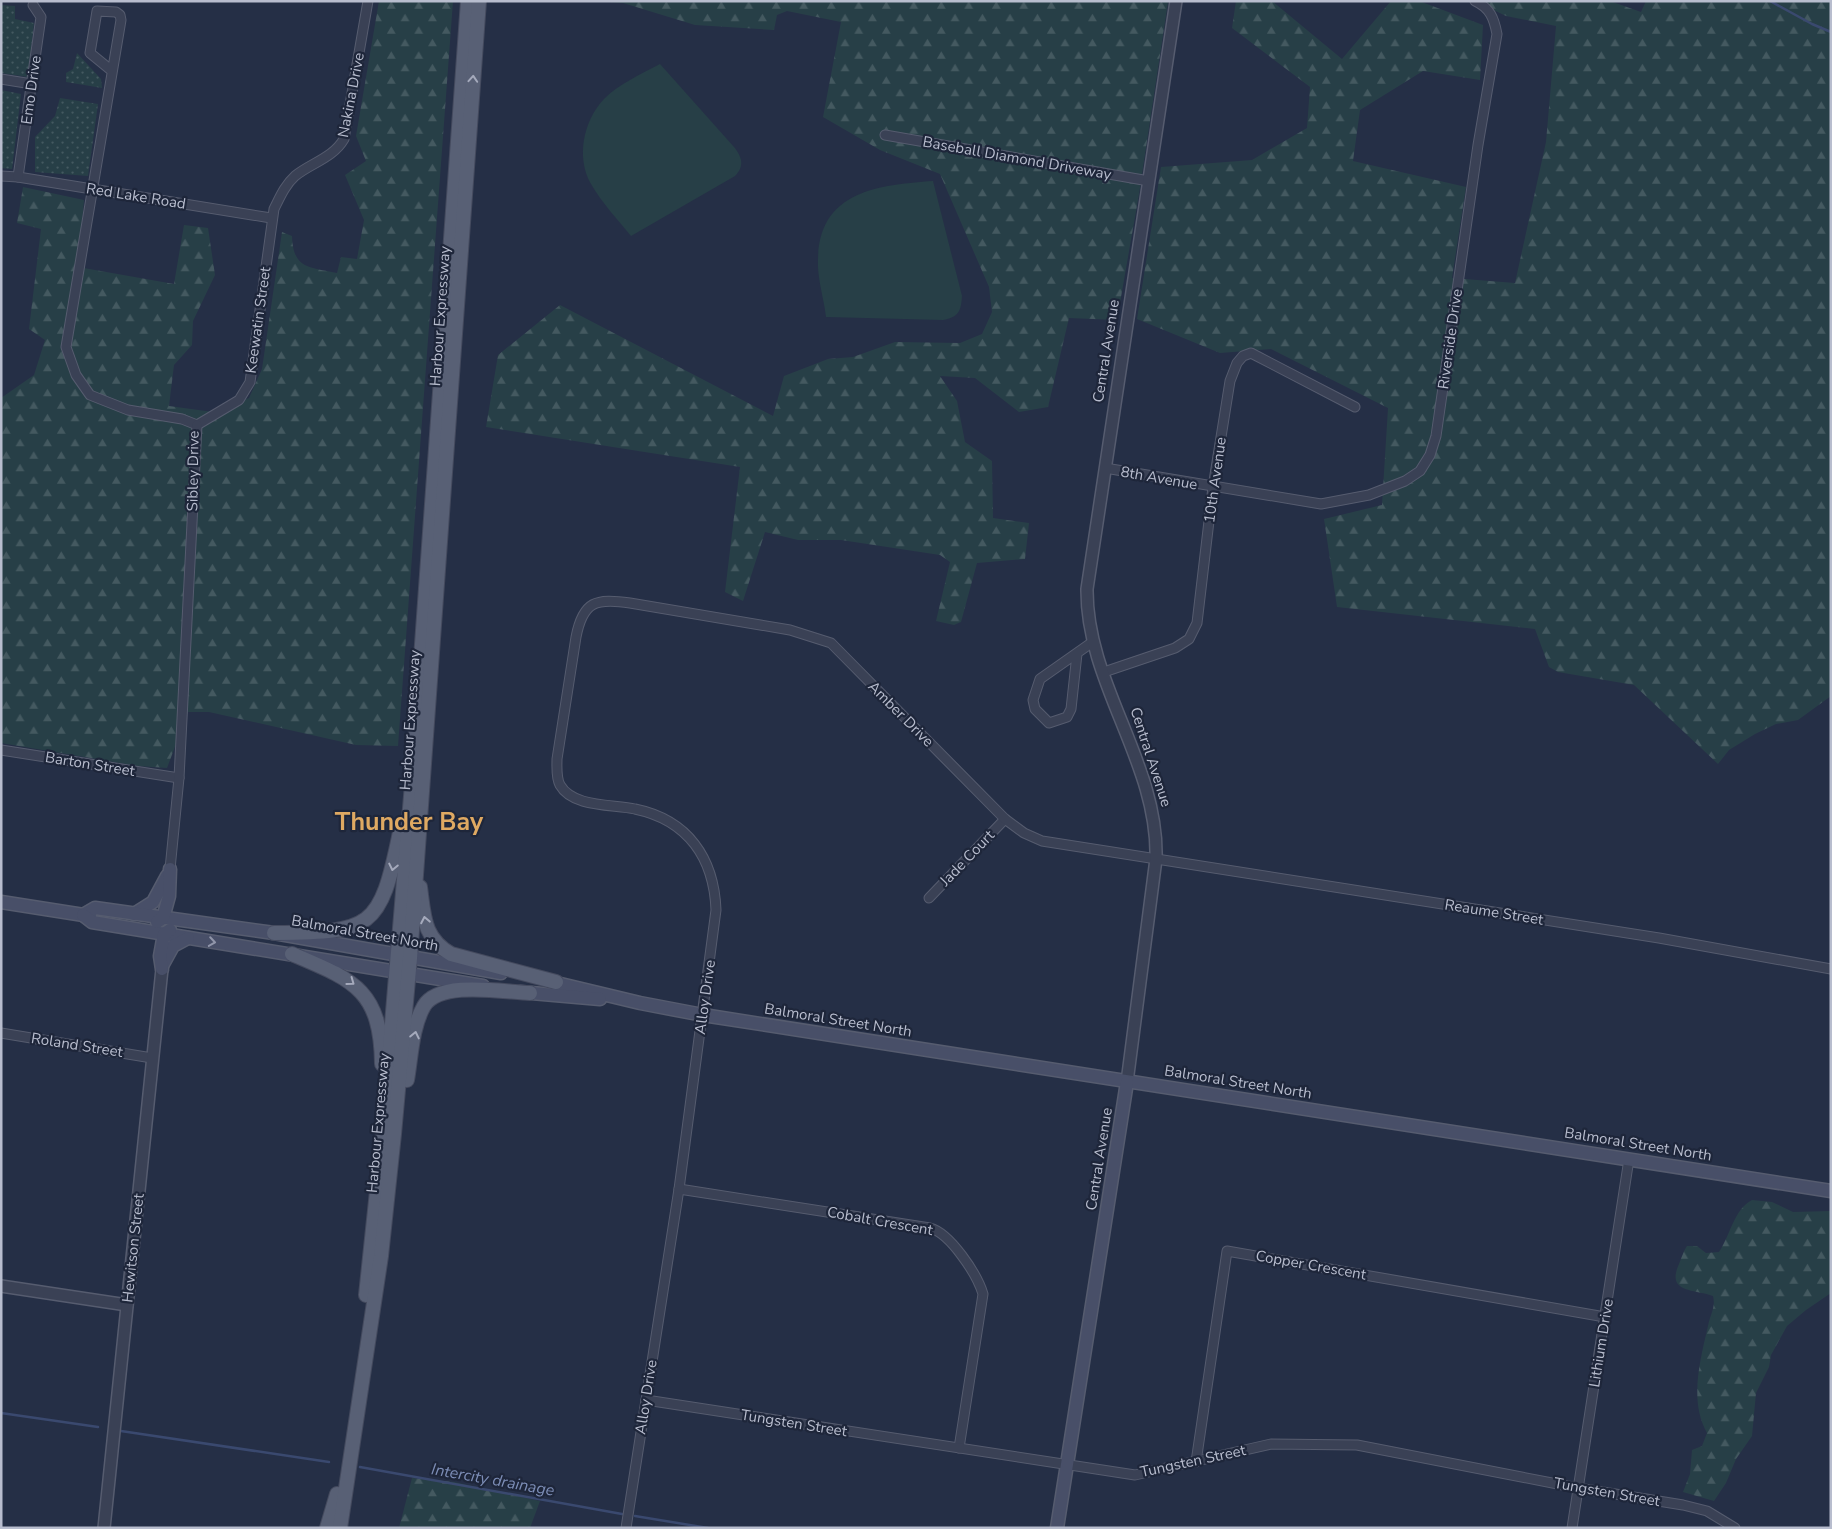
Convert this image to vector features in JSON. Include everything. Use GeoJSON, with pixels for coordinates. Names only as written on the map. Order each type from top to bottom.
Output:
{"type":"FeatureCollection","features":[{"type":"Feature","properties":{"kind":"main road","name":"Harbour Expressway"},"geometry":{"type":"LineString","coordinates":[[340,1528],[381,1256],[390,1170],[413,768],[468,1]]}},
{"type":"Feature","properties":{"kind":"main road","name":"Harbour Expressway"},"geometry":{"type":"LineString","coordinates":[[403,956],[416,860],[479,1]]}},
{"type":"Feature","properties":{"kind":"main road"},"geometry":{"type":"LineString","coordinates":[[274,933],[322,933],[344,930],[358,925],[375,911],[389,884],[413,768]]}},
{"type":"Feature","properties":{"kind":"main road"},"geometry":{"type":"LineString","coordinates":[[416,860],[426,926],[432,939],[441,948],[451,954],[556,982]]}},
{"type":"Feature","properties":{"kind":"main road"},"geometry":{"type":"LineString","coordinates":[[134,914],[153,902],[170,869]]}},
{"type":"Feature","properties":{"kind":"main road"},"geometry":{"type":"LineString","coordinates":[[83,915],[149,924],[163,918],[169,896],[170,869]]}},
{"type":"Feature","properties":{"kind":"main road","name":"Balmoral Street North"},"geometry":{"type":"LineString","coordinates":[[1,902],[83,915],[92,922],[530,993],[640,1003]]}},
{"type":"Feature","properties":{"kind":"main road","name":"Balmoral Street North"},"geometry":{"type":"LineString","coordinates":[[83,915],[95,908],[274,933],[556,982],[640,1003],[703,1015],[1831,1191]]}},
{"type":"Feature","properties":{"kind":"main road"},"geometry":{"type":"LineString","coordinates":[[162,969],[160,956],[164,934],[176,927],[246,930]]}},
{"type":"Feature","properties":{"kind":"main road"},"geometry":{"type":"LineString","coordinates":[[162,969],[166,956],[173,946],[188,938]]}},
{"type":"Feature","properties":{"kind":"main road"},"geometry":{"type":"LineString","coordinates":[[292,954],[343,976],[360,989],[368,999],[379,1030],[382,1052],[382,1144]]}},
{"type":"Feature","properties":{"kind":"main road","name":"Harbour Expressway"},"geometry":{"type":"LineString","coordinates":[[331,1528],[374,1233],[382,1144],[402,971]]}},
{"type":"Feature","properties":{"kind":"main road"},"geometry":{"type":"LineString","coordinates":[[390,1170],[418,1021],[427,1002],[434,996],[457,990],[530,993]]}},
{"type":"Feature","properties":{"kind":"main road","name":"Central Avenue"},"geometry":{"type":"LineString","coordinates":[[1057,1528],[1127,1082]]}},
{"type":"Feature","properties":{"kind":"main road"},"geometry":{"type":"LineString","coordinates":[[327,1528],[337,1494]]}},
{"type":"Feature","properties":{"kind":"street","name":"Nakina Drive"},"geometry":{"type":"LineString","coordinates":[[271,218],[280,196],[289,182],[339,148],[344,139],[368,1]]}},
{"type":"Feature","properties":{"kind":"street","name":"Central Avenue"},"geometry":{"type":"LineString","coordinates":[[1127,1082],[1156,859],[1156,837],[1148,794],[1089,625],[1087,589],[1176,1]]}},
{"type":"Feature","properties":{"kind":"street","name":"Riverside Drive"},"geometry":{"type":"LineString","coordinates":[[1213,487],[1321,504],[1369,495],[1405,481],[1420,471],[1430,455],[1436,436],[1478,145],[1497,34],[1494,16],[1483,4],[1475,1]]}},
{"type":"Feature","properties":{"kind":"street","name":"Emo Drive"},"geometry":{"type":"LineString","coordinates":[[18,176],[41,17],[33,5]]}},
{"type":"Feature","properties":{"kind":"street","name":"Sibley Drive"},"geometry":{"type":"LineString","coordinates":[[112,71],[90,53],[97,10],[116,12],[120,15],[112,71],[94,189],[66,347],[76,375],[90,394],[128,410],[182,419],[197,425],[179,778],[170,869]]}},
{"type":"Feature","properties":{"kind":"street"},"geometry":{"type":"LineString","coordinates":[[1,79],[32,84]]}},
{"type":"Feature","properties":{"kind":"street","name":"Baseball Diamond Driveway"},"geometry":{"type":"LineString","coordinates":[[885,135],[1149,180]]}},
{"type":"Feature","properties":{"kind":"street","name":"Red Lake Road"},"geometry":{"type":"LineString","coordinates":[[1,176],[18,176],[271,218]]}},
{"type":"Feature","properties":{"kind":"street","name":"Keewatin Street"},"geometry":{"type":"LineString","coordinates":[[197,425],[238,400],[250,382],[271,230],[271,218]]}},
{"type":"Feature","properties":{"kind":"street","name":"10th Avenue"},"geometry":{"type":"LineString","coordinates":[[1104,672],[1175,648],[1189,639],[1197,624],[1213,487],[1230,381],[1237,363],[1244,356],[1250,354],[1355,407]]}},
{"type":"Feature","properties":{"kind":"street","name":"8th Avenue"},"geometry":{"type":"LineString","coordinates":[[1105,468],[1213,487]]}},
{"type":"Feature","properties":{"kind":"street","name":"Alloy Drive"},"geometry":{"type":"LineString","coordinates":[[626,1528],[679,1189],[716,912],[716,886],[705,858],[690,840],[668,821],[636,809],[582,800],[570,795],[560,786],[557,773],[557,759],[579,622],[586,609],[596,602],[607,600],[630,603]]}},
{"type":"Feature","properties":{"kind":"street","name":"Amber Drive"},"geometry":{"type":"LineString","coordinates":[[630,603],[790,630],[831,643],[1005,818],[1024,833],[1042,841],[1156,859]]}},
{"type":"Feature","properties":{"kind":"street"},"geometry":{"type":"LineString","coordinates":[[1077,654],[1071,708],[1067,717],[1049,723],[1035,709],[1033,700],[1040,679],[1094,641]]}},
{"type":"Feature","properties":{"kind":"street","name":"Barton Street"},"geometry":{"type":"LineString","coordinates":[[1,750],[179,778]]}},
{"type":"Feature","properties":{"kind":"street","name":"Jade Court"},"geometry":{"type":"LineString","coordinates":[[929,898],[1005,818]]}},
{"type":"Feature","properties":{"kind":"street","name":"Reaume Street"},"geometry":{"type":"LineString","coordinates":[[1156,859],[1659,938],[1831,969]]}},
{"type":"Feature","properties":{"kind":"street","name":"Hewitson Street"},"geometry":{"type":"LineString","coordinates":[[104,1528],[162,969]]}},
{"type":"Feature","properties":{"kind":"street","name":"Roland Street"},"geometry":{"type":"LineString","coordinates":[[1,1033],[152,1058]]}},
{"type":"Feature","properties":{"kind":"street","name":"Lithium Drive"},"geometry":{"type":"LineString","coordinates":[[1572,1528],[1629,1158]]}},
{"type":"Feature","properties":{"kind":"street","name":"Cobalt Crescent"},"geometry":{"type":"LineString","coordinates":[[679,1189],[930,1228],[943,1234],[976,1276],[983,1294],[959,1448]]}},
{"type":"Feature","properties":{"kind":"street","name":"Copper Crescent"},"geometry":{"type":"LineString","coordinates":[[1196,1462],[1227,1251],[1605,1317]]}},
{"type":"Feature","properties":{"kind":"street"},"geometry":{"type":"LineString","coordinates":[[1,1286],[127,1305]]}},
{"type":"Feature","properties":{"kind":"street","name":"Tungsten Street"},"geometry":{"type":"LineString","coordinates":[[646,1400],[1135,1475],[1271,1444],[1357,1445],[1707,1511],[1735,1528]]}},
{"type":"Feature","properties":{"kind":"green space"},"geometry":{"type":"Polygon","coordinates":[[[379,1],[453,1],[398,746],[356,745],[209,712],[188,712],[167,768],[138,766],[1,743],[1,398],[34,375],[45,340],[29,329],[41,229],[17,223],[23,187],[84,200],[78,267],[174,284],[184,225],[208,228],[215,275],[193,321],[192,345],[174,365],[169,406],[213,412],[249,398],[262,369],[282,232],[292,236],[296,255],[304,265],[337,273],[341,257],[357,259],[364,220],[345,175],[366,161],[356,136],[379,1]]]}},
{"type":"Feature","properties":{"kind":"green space"},"geometry":{"type":"Polygon","coordinates":[[[598,1],[1168,2],[1139,194],[1117,320],[1069,318],[1048,407],[1019,412],[975,378],[940,376],[957,401],[965,442],[992,461],[993,518],[1029,523],[1025,559],[977,563],[961,622],[954,625],[936,621],[950,562],[940,555],[841,540],[798,540],[765,532],[743,601],[725,592],[740,467],[486,427],[498,355],[560,305],[773,416],[784,376],[828,359],[853,357],[895,342],[960,343],[982,334],[992,312],[989,287],[940,174],[880,150],[823,117],[841,22],[787,11],[777,15],[774,30],[695,25],[623,3],[598,1]]]}},
{"type":"Feature","properties":{"kind":"green space"},"geometry":{"type":"Polygon","coordinates":[[[1236,1],[1272,1],[1342,59],[1391,1],[1419,1],[1483,25],[1480,80],[1423,71],[1360,110],[1353,161],[1466,187],[1452,278],[1515,283],[1546,142],[1556,26],[1506,16],[1475,1],[1610,1],[1641,12],[1646,1],[1831,1],[1831,696],[1798,720],[1776,724],[1755,734],[1729,750],[1718,764],[1634,685],[1558,672],[1549,667],[1535,629],[1337,607],[1324,519],[1382,505],[1388,408],[1271,349],[1220,353],[1137,319],[1161,167],[1252,160],[1307,128],[1310,87],[1232,28],[1236,1]]]}},
{"type":"Feature","properties":{"kind":"green space"},"geometry":{"type":"Polygon","coordinates":[[[1,5],[15,6],[15,19],[34,23],[28,77],[1,73],[1,5]]]}},
{"type":"Feature","properties":{"kind":"green space"},"geometry":{"type":"Polygon","coordinates":[[[77,53],[101,79],[102,88],[66,82],[66,73],[73,69],[77,53]]]}},
{"type":"Feature","properties":{"kind":"green space"},"geometry":{"type":"Polygon","coordinates":[[[660,64],[734,147],[739,154],[741,165],[735,176],[631,236],[605,205],[586,174],[583,151],[584,140],[591,118],[604,99],[623,84],[660,64]]]}},
{"type":"Feature","properties":{"kind":"green space"},"geometry":{"type":"Polygon","coordinates":[[[1,90],[21,94],[12,169],[1,168],[1,90]]]}},
{"type":"Feature","properties":{"kind":"green space"},"geometry":{"type":"Polygon","coordinates":[[[60,98],[98,104],[88,176],[35,172],[35,137],[55,116],[60,98]]]}},
{"type":"Feature","properties":{"kind":"green space"},"geometry":{"type":"Polygon","coordinates":[[[933,181],[962,296],[961,306],[956,315],[943,320],[826,317],[818,260],[821,237],[829,219],[840,206],[855,196],[892,185],[933,181]]]}},
{"type":"Feature","properties":{"kind":"green space"},"geometry":{"type":"Polygon","coordinates":[[[1752,1200],[1772,1202],[1793,1212],[1831,1211],[1831,1293],[1787,1326],[1771,1355],[1769,1367],[1756,1393],[1752,1436],[1736,1459],[1726,1483],[1714,1501],[1683,1492],[1690,1474],[1692,1450],[1702,1446],[1707,1433],[1698,1408],[1697,1394],[1699,1367],[1714,1300],[1713,1296],[1679,1285],[1676,1280],[1676,1273],[1687,1246],[1697,1246],[1706,1253],[1719,1252],[1737,1216],[1746,1204],[1752,1200]]]}},
{"type":"Feature","properties":{"kind":"green space"},"geometry":{"type":"Polygon","coordinates":[[[412,1478],[454,1482],[540,1501],[530,1528],[399,1528],[412,1478]]]}},
{"type":"Feature","properties":{"kind":"waterway"},"geometry":{"type":"LineString","coordinates":[[1770,1],[1831,32]]}},
{"type":"Feature","properties":{"kind":"waterway","name":"Intercity drainage"},"geometry":{"type":"LineString","coordinates":[[1,1413],[98,1427]]}},
{"type":"Feature","properties":{"kind":"waterway","name":"Intercity drainage"},"geometry":{"type":"LineString","coordinates":[[121,1431],[329,1462]]}},
{"type":"Feature","properties":{"kind":"waterway","name":"Intercity drainage"},"geometry":{"type":"LineString","coordinates":[[360,1467],[622,1514]]}},
{"type":"Feature","properties":{"kind":"waterway","name":"Intercity drainage"},"geometry":{"type":"LineString","coordinates":[[635,1516],[708,1528]]}},
{"type":"Feature","properties":{"kind":"district","name":"Thunder Bay"},"geometry":{"type":"Point","coordinates":[409,821]}}]}
